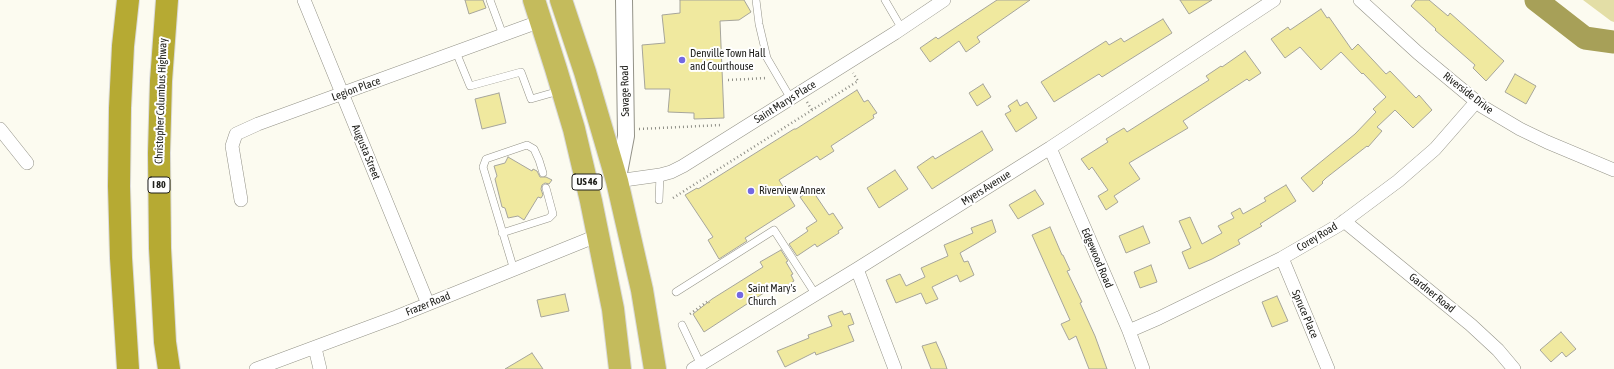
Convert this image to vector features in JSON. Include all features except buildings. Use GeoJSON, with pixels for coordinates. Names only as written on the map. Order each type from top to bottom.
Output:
{"type":"FeatureCollection","features":[{"type":"Feature","properties":{"kind":"highway"},"geometry":{"type":"LineString","coordinates":[[128,0],[120,108],[119,186],[121,258],[128,369]]}},
{"type":"Feature","properties":{"kind":"highway","name":"Christopher Columbus Highway"},"geometry":{"type":"LineString","coordinates":[[167,0],[160,81],[159,159],[160,248],[165,342],[169,369]]}},
{"type":"Feature","properties":{"kind":"highway","name":"US 46"},"geometry":{"type":"LineString","coordinates":[[534,0],[574,129],[599,235],[613,310],[620,369]]}},
{"type":"Feature","properties":{"kind":"highway","name":"US 46"},"geometry":{"type":"LineString","coordinates":[[561,0],[585,72],[617,181],[642,290],[656,368]]}},
{"type":"Feature","properties":{"kind":"street","name":"Augusta Street"},"geometry":{"type":"LineString","coordinates":[[304,0],[428,304]]}},
{"type":"Feature","properties":{"kind":"street","name":"Savage Road"},"geometry":{"type":"LineString","coordinates":[[617,181],[626,136],[624,0]]}},
{"type":"Feature","properties":{"kind":"street","name":"Saint Marys Place"},"geometry":{"type":"LineString","coordinates":[[617,181],[660,176],[683,166],[902,29],[944,0]]}},
{"type":"Feature","properties":{"kind":"street","name":"Myers Avenue"},"geometry":{"type":"LineString","coordinates":[[697,367],[816,295],[1050,148],[1274,0]]}},
{"type":"Feature","properties":{"kind":"street","name":"Riverside Drive"},"geometry":{"type":"LineString","coordinates":[[1360,0],[1418,53],[1483,108],[1520,129],[1614,170]]}},
{"type":"Feature","properties":{"kind":"street","name":"Legion Place"},"geometry":{"type":"LineString","coordinates":[[241,200],[232,146],[236,134],[258,124],[541,21]]}},
{"type":"Feature","properties":{"kind":"street","name":"Corey Road"},"geometry":{"type":"LineString","coordinates":[[1129,331],[1282,258],[1344,221],[1398,181],[1435,149],[1476,102]]}},
{"type":"Feature","properties":{"kind":"street"},"geometry":{"type":"LineString","coordinates":[[0,129],[27,163]]}},
{"type":"Feature","properties":{"kind":"street","name":"Edgewood Road"},"geometry":{"type":"LineString","coordinates":[[1050,148],[1129,331],[1143,369]]}},
{"type":"Feature","properties":{"kind":"street","name":"Gardner Road"},"geometry":{"type":"LineString","coordinates":[[1344,221],[1472,325],[1498,350],[1514,369]]}},
{"type":"Feature","properties":{"kind":"street","name":"Frazer Road"},"geometry":{"type":"LineString","coordinates":[[256,369],[315,348],[428,304],[599,235]]}},
{"type":"Feature","properties":{"kind":"street","name":"Spruce Place"},"geometry":{"type":"LineString","coordinates":[[1282,258],[1328,369]]}},
{"type":"Feature","properties":{"kind":"street"},"geometry":{"type":"LineString","coordinates":[[857,269],[895,369]]}},
{"type":"Feature","properties":{"kind":"street"},"geometry":{"type":"LineString","coordinates":[[315,348],[320,369]]}},
{"type":"Feature","properties":{"kind":"lane"},"geometry":{"type":"LineString","coordinates":[[499,0],[491,2],[503,35]]}},
{"type":"Feature","properties":{"kind":"lane"},"geometry":{"type":"LineString","coordinates":[[756,0],[759,24],[767,58],[791,99]]}},
{"type":"Feature","properties":{"kind":"lane"},"geometry":{"type":"LineString","coordinates":[[884,0],[902,29]]}},
{"type":"Feature","properties":{"kind":"lane"},"geometry":{"type":"LineString","coordinates":[[456,52],[470,86],[521,72],[531,99],[562,90]]}},
{"type":"Feature","properties":{"kind":"lane"},"geometry":{"type":"LineString","coordinates":[[514,270],[482,167],[486,159],[527,144],[534,149],[543,173]]}},
{"type":"Feature","properties":{"kind":"lane"},"geometry":{"type":"LineString","coordinates":[[659,200],[660,176]]}},
{"type":"Feature","properties":{"kind":"lane"},"geometry":{"type":"LineString","coordinates":[[502,233],[548,218],[553,214],[546,188]]}},
{"type":"Feature","properties":{"kind":"lane"},"geometry":{"type":"LineString","coordinates":[[676,292],[774,230],[816,295]]}},
{"type":"Feature","properties":{"kind":"lane"},"geometry":{"type":"LineString","coordinates":[[682,325],[697,367]]}},
{"type":"Feature","properties":{"kind":"path"},"geometry":{"type":"LineString","coordinates":[[672,198],[858,81],[852,71]]}},
{"type":"Feature","properties":{"kind":"path"},"geometry":{"type":"LineString","coordinates":[[728,80],[770,78]]}},
{"type":"Feature","properties":{"kind":"path"},"geometry":{"type":"LineString","coordinates":[[634,129],[725,125]]}},
{"type":"Feature","properties":{"kind":"path"},"geometry":{"type":"LineString","coordinates":[[690,314],[708,301],[709,303]]}},
{"type":"Feature","properties":{"kind":"shaded area"},"geometry":{"type":"Polygon","coordinates":[[[1583,0],[1614,0],[1614,22],[1611,21],[1583,0]]]}},
{"type":"Feature","properties":{"kind":"waterway"},"geometry":{"type":"LineString","coordinates":[[1536,0],[1585,38],[1614,42]]}},
{"type":"Feature","properties":{"kind":"place","name":"Denville Town Hall and Courthouse"},"geometry":{"type":"Point","coordinates":[682,60]}},
{"type":"Feature","properties":{"kind":"place","name":"Riverview Annex"},"geometry":{"type":"Point","coordinates":[751,191]}},
{"type":"Feature","properties":{"kind":"place","name":"Saint Mary's Church"},"geometry":{"type":"Point","coordinates":[740,295]}}]}
